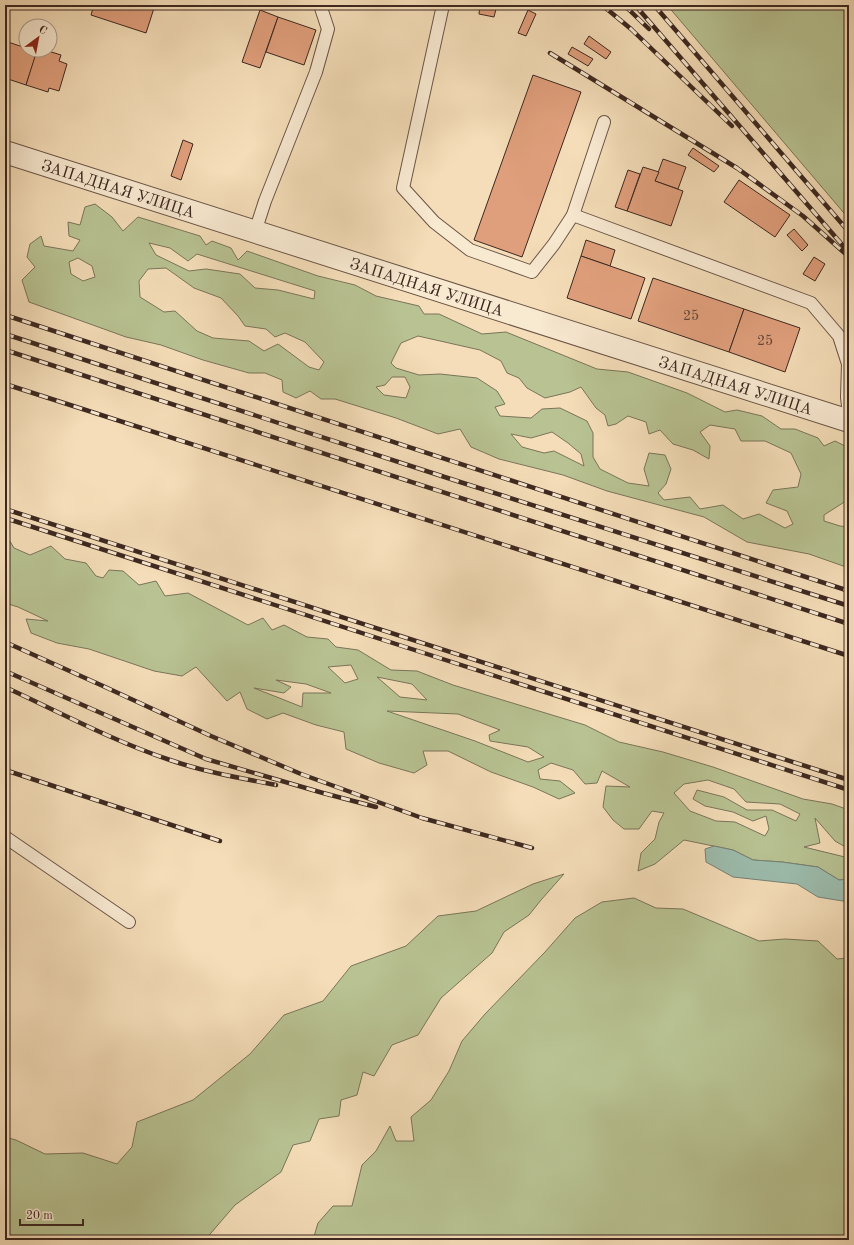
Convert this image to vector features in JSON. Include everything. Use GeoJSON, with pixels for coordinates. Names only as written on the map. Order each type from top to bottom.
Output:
{"type":"FeatureCollection","features":[{"type":"Feature","properties":{"kind":"street","name":"ЗАПАДНАЯ УЛИЦА"},"geometry":{"type":"LineString","coordinates":[[5,152],[849,421]]}},
{"type":"Feature","properties":{"kind":"lane"},"geometry":{"type":"LineString","coordinates":[[255,232],[265,201],[316,72],[328,29],[320,5]]}},
{"type":"Feature","properties":{"kind":"lane"},"geometry":{"type":"LineString","coordinates":[[443,5],[403,188],[434,222],[470,250],[532,272],[554,244],[573,215],[604,122]]}},
{"type":"Feature","properties":{"kind":"lane"},"geometry":{"type":"LineString","coordinates":[[573,215],[812,303],[839,336],[848,364],[847,397],[849,415]]}},
{"type":"Feature","properties":{"kind":"lane"},"geometry":{"type":"LineString","coordinates":[[5,837],[128,922]]}},
{"type":"Feature","properties":{"kind":"green space"},"geometry":{"type":"Polygon","coordinates":[[[667,5],[849,5],[849,219],[667,5]]]}},
{"type":"Feature","properties":{"kind":"green space"},"geometry":{"type":"Polygon","coordinates":[[[95,204],[112,217],[123,231],[138,217],[200,236],[206,245],[212,241],[231,248],[238,260],[247,251],[318,276],[355,285],[376,296],[419,306],[424,314],[439,314],[482,334],[506,332],[597,369],[628,372],[687,393],[725,412],[737,410],[762,416],[781,429],[795,429],[818,438],[824,446],[835,441],[849,448],[849,499],[824,515],[824,521],[849,527],[849,568],[809,554],[747,542],[704,517],[607,491],[563,475],[499,459],[471,447],[460,429],[438,434],[396,418],[335,399],[321,399],[310,391],[296,398],[283,392],[282,380],[265,373],[249,373],[203,360],[161,345],[126,337],[29,302],[22,280],[35,267],[27,257],[30,244],[41,236],[44,246],[73,251],[80,240],[69,236],[68,222],[80,225],[85,207],[95,204]],[[149,243],[156,255],[189,271],[206,269],[240,274],[255,288],[278,290],[314,299],[315,291],[197,254],[188,261],[170,248],[149,243]],[[78,258],[69,262],[71,274],[83,281],[95,277],[92,266],[78,258]],[[166,268],[148,269],[139,281],[140,297],[164,312],[175,311],[197,331],[213,338],[249,341],[264,351],[278,344],[309,367],[319,370],[324,362],[305,342],[285,333],[275,337],[266,329],[245,326],[221,298],[194,288],[166,268]],[[418,336],[401,343],[391,363],[396,368],[419,375],[440,374],[477,378],[497,391],[505,404],[495,407],[500,416],[531,418],[542,409],[560,408],[587,421],[593,433],[593,457],[600,469],[628,483],[649,486],[644,469],[649,453],[665,455],[671,469],[666,484],[658,493],[664,500],[690,497],[700,509],[723,505],[743,519],[759,514],[785,528],[793,524],[787,511],[766,503],[773,490],[798,487],[801,474],[791,453],[765,441],[741,441],[735,429],[710,425],[700,432],[710,446],[709,459],[693,450],[673,444],[660,430],[649,434],[646,422],[628,416],[616,424],[608,426],[605,415],[596,408],[581,387],[570,392],[545,398],[527,388],[519,378],[507,373],[501,361],[480,350],[418,336]],[[392,377],[385,385],[376,387],[384,395],[406,398],[410,387],[405,377],[392,377]],[[552,432],[531,438],[511,434],[522,447],[544,453],[554,451],[584,466],[581,454],[552,432]]]}},
{"type":"Feature","properties":{"kind":"green space"},"geometry":{"type":"Polygon","coordinates":[[[5,533],[14,548],[30,555],[51,546],[65,559],[86,563],[96,576],[103,578],[109,570],[123,571],[139,585],[156,581],[165,596],[188,593],[248,625],[263,618],[272,630],[284,625],[307,637],[328,639],[336,647],[358,650],[391,670],[417,671],[453,685],[585,725],[619,742],[663,752],[713,767],[803,799],[832,804],[849,810],[849,849],[835,841],[815,818],[820,843],[804,847],[849,858],[849,879],[839,880],[818,867],[753,860],[733,850],[684,840],[655,864],[638,871],[641,853],[655,839],[659,822],[664,813],[652,811],[639,829],[624,829],[613,820],[603,807],[606,786],[630,787],[602,771],[597,783],[585,784],[573,770],[551,763],[538,770],[540,779],[560,781],[575,793],[559,799],[533,787],[491,772],[448,751],[423,751],[427,765],[414,773],[379,763],[346,749],[344,732],[316,725],[283,713],[267,719],[247,709],[240,692],[227,701],[196,667],[182,676],[154,671],[89,649],[57,643],[31,633],[26,619],[48,621],[18,607],[5,603],[5,533]],[[351,665],[328,667],[345,683],[358,679],[351,665]],[[377,677],[400,697],[427,700],[412,684],[377,677]],[[276,680],[291,687],[284,693],[254,688],[302,707],[303,693],[331,693],[306,684],[276,680]],[[387,711],[475,741],[528,762],[544,757],[528,747],[490,741],[489,735],[500,730],[458,714],[387,711]],[[708,780],[684,784],[674,793],[690,811],[716,821],[735,822],[765,836],[769,829],[766,816],[753,821],[733,812],[705,806],[693,799],[697,790],[724,797],[747,810],[772,810],[796,821],[800,814],[780,804],[746,802],[734,789],[708,780]]]}},
{"type":"Feature","properties":{"kind":"green space"},"geometry":{"type":"Polygon","coordinates":[[[564,874],[529,915],[504,932],[492,953],[441,998],[418,1035],[392,1045],[374,1076],[363,1072],[357,1095],[341,1100],[339,1116],[319,1119],[310,1141],[293,1145],[281,1172],[235,1205],[205,1240],[5,1240],[5,1137],[16,1140],[45,1154],[83,1153],[117,1164],[132,1147],[137,1122],[193,1100],[250,1054],[284,1015],[323,1001],[351,966],[406,946],[438,916],[476,911],[533,884],[564,874]]]}},
{"type":"Feature","properties":{"kind":"green space"},"geometry":{"type":"Polygon","coordinates":[[[634,898],[656,908],[683,909],[759,941],[785,939],[818,941],[837,959],[849,958],[849,1240],[313,1240],[318,1223],[333,1206],[352,1206],[362,1165],[376,1151],[390,1126],[396,1141],[414,1141],[411,1117],[431,1100],[449,1071],[462,1041],[485,1014],[545,952],[575,918],[602,902],[634,898]]]}},
{"type":"Feature","properties":{"kind":"shaded area"},"geometry":{"type":"Polygon","coordinates":[[[714,846],[733,850],[753,860],[818,867],[839,880],[849,879],[849,902],[818,897],[797,884],[733,877],[706,862],[705,849],[714,846]]]}},
{"type":"Feature","properties":{"kind":"building"},"geometry":{"type":"Polygon","coordinates":[[[94,5],[155,5],[146,33],[91,15],[94,5]]]}},
{"type":"Feature","properties":{"kind":"building"},"geometry":{"type":"Polygon","coordinates":[[[480,5],[497,5],[494,17],[479,14],[480,5]]]}},
{"type":"Feature","properties":{"kind":"building"},"geometry":{"type":"Polygon","coordinates":[[[260,10],[278,17],[260,68],[242,62],[260,10]]]}},
{"type":"Feature","properties":{"kind":"building"},"geometry":{"type":"Polygon","coordinates":[[[528,10],[536,14],[526,36],[518,33],[528,10]]]}},
{"type":"Feature","properties":{"kind":"building"},"geometry":{"type":"Polygon","coordinates":[[[278,17],[316,30],[304,65],[266,52],[278,17]]]}},
{"type":"Feature","properties":{"kind":"building"},"geometry":{"type":"Polygon","coordinates":[[[589,36],[611,52],[606,59],[584,44],[589,36]]]}},
{"type":"Feature","properties":{"kind":"building"},"geometry":{"type":"Polygon","coordinates":[[[5,41],[18,45],[18,58],[35,58],[26,85],[5,78],[5,41]]]}},
{"type":"Feature","properties":{"kind":"building"},"geometry":{"type":"Polygon","coordinates":[[[572,47],[593,59],[588,66],[568,54],[572,47]]]}},
{"type":"Feature","properties":{"kind":"building"},"geometry":{"type":"Polygon","coordinates":[[[58,54],[61,55],[59,61],[67,64],[59,91],[49,88],[48,92],[26,85],[34,58],[58,58],[58,54]]]}},
{"type":"Feature","properties":{"kind":"building"},"geometry":{"type":"Polygon","coordinates":[[[533,75],[581,92],[522,257],[474,240],[533,75]]]}},
{"type":"Feature","properties":{"kind":"building"},"geometry":{"type":"Polygon","coordinates":[[[183,140],[193,144],[181,180],[171,176],[183,140]]]}},
{"type":"Feature","properties":{"kind":"building"},"geometry":{"type":"Polygon","coordinates":[[[693,148],[719,166],[714,172],[688,155],[693,148]]]}},
{"type":"Feature","properties":{"kind":"building"},"geometry":{"type":"Polygon","coordinates":[[[663,159],[686,167],[678,189],[655,181],[663,159]]]}},
{"type":"Feature","properties":{"kind":"building"},"geometry":{"type":"Polygon","coordinates":[[[643,167],[659,172],[655,181],[683,191],[671,226],[627,211],[643,167]]]}},
{"type":"Feature","properties":{"kind":"building"},"geometry":{"type":"Polygon","coordinates":[[[628,170],[640,174],[627,211],[615,207],[628,170]]]}},
{"type":"Feature","properties":{"kind":"building"},"geometry":{"type":"Polygon","coordinates":[[[739,180],[790,215],[775,237],[724,202],[739,180]]]}},
{"type":"Feature","properties":{"kind":"building"},"geometry":{"type":"Polygon","coordinates":[[[794,229],[808,245],[802,251],[787,235],[794,229]]]}},
{"type":"Feature","properties":{"kind":"building"},"geometry":{"type":"Polygon","coordinates":[[[586,240],[615,250],[610,266],[581,256],[586,240]]]}},
{"type":"Feature","properties":{"kind":"building"},"geometry":{"type":"Polygon","coordinates":[[[581,256],[645,278],[631,319],[567,298],[581,256]]]}},
{"type":"Feature","properties":{"kind":"building"},"geometry":{"type":"Polygon","coordinates":[[[814,257],[825,264],[815,281],[803,274],[814,257]]]}},
{"type":"Feature","properties":{"kind":"building"},"geometry":{"type":"Polygon","coordinates":[[[653,278],[744,309],[729,352],[638,321],[653,278]]]}},
{"type":"Feature","properties":{"kind":"building"},"geometry":{"type":"Polygon","coordinates":[[[744,309],[800,328],[785,372],[729,352],[744,309]]]}},
{"type":"Feature","properties":{"kind":"railway"},"geometry":{"type":"LineString","coordinates":[[602,5],[631,29],[732,126]]}},
{"type":"Feature","properties":{"kind":"railway"},"geometry":{"type":"LineString","coordinates":[[624,5],[649,29]]}},
{"type":"Feature","properties":{"kind":"railway"},"geometry":{"type":"LineString","coordinates":[[635,5],[845,248]]}},
{"type":"Feature","properties":{"kind":"railway"},"geometry":{"type":"LineString","coordinates":[[654,5],[849,232]]}},
{"type":"Feature","properties":{"kind":"railway"},"geometry":{"type":"LineString","coordinates":[[550,53],[737,168],[803,216],[849,257]]}},
{"type":"Feature","properties":{"kind":"railway"},"geometry":{"type":"LineString","coordinates":[[5,315],[849,591]]}},
{"type":"Feature","properties":{"kind":"railway"},"geometry":{"type":"LineString","coordinates":[[5,334],[460,482],[849,606]]}},
{"type":"Feature","properties":{"kind":"railway"},"geometry":{"type":"LineString","coordinates":[[5,350],[849,624]]}},
{"type":"Feature","properties":{"kind":"railway"},"geometry":{"type":"LineString","coordinates":[[5,384],[849,656]]}},
{"type":"Feature","properties":{"kind":"railway"},"geometry":{"type":"LineString","coordinates":[[5,509],[849,780]]}},
{"type":"Feature","properties":{"kind":"railway"},"geometry":{"type":"LineString","coordinates":[[5,518],[849,790]]}},
{"type":"Feature","properties":{"kind":"railway"},"geometry":{"type":"LineString","coordinates":[[5,642],[211,736],[301,774],[422,818],[532,848]]}},
{"type":"Feature","properties":{"kind":"railway"},"geometry":{"type":"LineString","coordinates":[[5,671],[206,759],[376,807]]}},
{"type":"Feature","properties":{"kind":"railway"},"geometry":{"type":"LineString","coordinates":[[5,687],[86,726],[170,760],[196,768],[276,785]]}},
{"type":"Feature","properties":{"kind":"railway"},"geometry":{"type":"LineString","coordinates":[[5,770],[220,841]]}}]}
